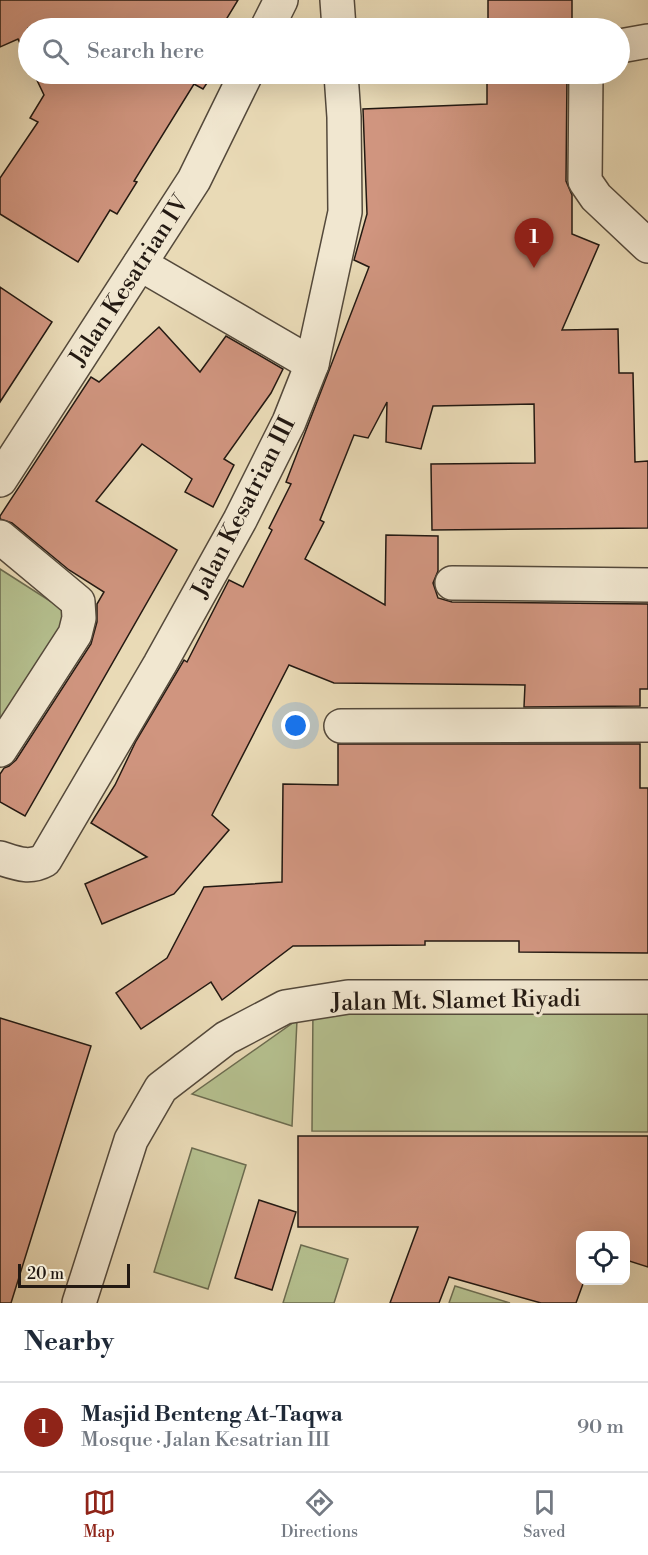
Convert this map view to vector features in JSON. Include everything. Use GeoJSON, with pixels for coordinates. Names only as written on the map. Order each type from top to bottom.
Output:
{"type":"FeatureCollection","features":[{"type":"Feature","properties":{"kind":"street"},"geometry":{"type":"LineString","coordinates":[[272,18],[281,0]]}},
{"type":"Feature","properties":{"kind":"street"},"geometry":{"type":"LineString","coordinates":[[337,0],[338,18]]}},
{"type":"Feature","properties":{"kind":"street"},"geometry":{"type":"LineString","coordinates":[[630,44],[648,41]]}},
{"type":"Feature","properties":{"kind":"street","name":"Jalan Kesatrian IV"},"geometry":{"type":"LineString","coordinates":[[0,480],[194,180],[241,84]]}},
{"type":"Feature","properties":{"kind":"street","name":"Jalan Kesatrian III"},"geometry":{"type":"LineString","coordinates":[[0,858],[29,866],[45,860],[160,664],[240,520],[289,422],[312,364],[345,212],[342,84]]}},
{"type":"Feature","properties":{"kind":"street"},"geometry":{"type":"LineString","coordinates":[[586,84],[585,181],[596,197],[648,246]]}},
{"type":"Feature","properties":{"kind":"street"},"geometry":{"type":"LineString","coordinates":[[140,264],[312,364]]}},
{"type":"Feature","properties":{"kind":"street"},"geometry":{"type":"LineString","coordinates":[[0,537],[78,602],[79,618],[75,634],[0,750]]}},
{"type":"Feature","properties":{"kind":"street"},"geometry":{"type":"LineString","coordinates":[[452,584],[648,585]]}},
{"type":"Feature","properties":{"kind":"street"},"geometry":{"type":"LineString","coordinates":[[341,726],[648,725]]}},
{"type":"Feature","properties":{"kind":"street","name":"Jalan Mt. Slamet Riyadi"},"geometry":{"type":"LineString","coordinates":[[79,1303],[131,1140],[161,1088],[226,1038],[285,1007],[348,998],[648,998]]}},
{"type":"Feature","properties":{"kind":"green space"},"geometry":{"type":"Polygon","coordinates":[[[0,569],[72,615],[0,727],[0,569]]]}},
{"type":"Feature","properties":{"kind":"green space"},"geometry":{"type":"Polygon","coordinates":[[[313,1006],[648,1007],[648,1132],[312,1131],[313,1006]]]}},
{"type":"Feature","properties":{"kind":"green space"},"geometry":{"type":"Polygon","coordinates":[[[297,1020],[292,1126],[192,1094],[297,1020]]]}},
{"type":"Feature","properties":{"kind":"green space"},"geometry":{"type":"Polygon","coordinates":[[[192,1148],[246,1165],[208,1289],[154,1272],[192,1148]]]}},
{"type":"Feature","properties":{"kind":"green space"},"geometry":{"type":"Polygon","coordinates":[[[301,1245],[348,1259],[334,1303],[283,1303],[301,1245]]]}},
{"type":"Feature","properties":{"kind":"green space"},"geometry":{"type":"Polygon","coordinates":[[[455,1286],[510,1303],[449,1303],[455,1286]]]}},
{"type":"Feature","properties":{"kind":"building"},"geometry":{"type":"Polygon","coordinates":[[[0,0],[238,0],[227,18],[18,18],[18,39],[0,47],[0,0]]]}},
{"type":"Feature","properties":{"kind":"building"},"geometry":{"type":"Polygon","coordinates":[[[488,0],[572,0],[572,18],[488,18],[488,0]]]}},
{"type":"Feature","properties":{"kind":"building"},"geometry":{"type":"Polygon","coordinates":[[[39,84],[194,84],[134,181],[137,182],[117,214],[110,210],[78,262],[0,214],[0,178],[38,122],[30,118],[44,95],[39,84]]]}},
{"type":"Feature","properties":{"kind":"building"},"geometry":{"type":"Polygon","coordinates":[[[194,84],[206,84],[203,89],[194,84]]]}},
{"type":"Feature","properties":{"kind":"building"},"geometry":{"type":"Polygon","coordinates":[[[487,84],[567,84],[566,181],[572,195],[572,234],[599,245],[562,330],[618,329],[619,373],[633,373],[635,462],[648,461],[648,528],[432,530],[431,464],[535,463],[534,404],[433,406],[421,449],[386,442],[387,402],[368,438],[354,435],[320,520],[324,522],[305,559],[385,605],[386,535],[438,536],[438,571],[433,583],[438,598],[452,602],[648,604],[648,689],[640,689],[640,706],[524,707],[525,685],[334,683],[289,665],[212,815],[229,830],[174,894],[102,924],[85,884],[147,857],[91,823],[115,785],[136,741],[184,660],[187,662],[229,580],[243,587],[272,530],[269,528],[291,484],[286,482],[369,267],[354,260],[367,214],[363,109],[487,104],[487,84]]]}},
{"type":"Feature","properties":{"kind":"building"},"geometry":{"type":"Polygon","coordinates":[[[0,287],[52,322],[0,402],[0,287]]]}},
{"type":"Feature","properties":{"kind":"building"},"geometry":{"type":"Polygon","coordinates":[[[159,327],[200,372],[226,336],[283,369],[271,393],[224,459],[234,465],[213,507],[185,492],[192,479],[142,444],[96,501],[177,550],[25,816],[0,802],[0,774],[4,768],[16,760],[91,644],[97,622],[97,604],[104,592],[69,570],[12,523],[0,519],[0,516],[91,377],[99,382],[159,327]]]}},
{"type":"Feature","properties":{"kind":"building"},"geometry":{"type":"Polygon","coordinates":[[[338,744],[640,744],[640,788],[648,788],[648,953],[519,952],[519,941],[425,941],[425,945],[293,946],[222,1000],[211,982],[141,1029],[116,993],[167,958],[204,887],[282,882],[283,784],[338,785],[338,744]]]}},
{"type":"Feature","properties":{"kind":"building"},"geometry":{"type":"Polygon","coordinates":[[[0,1018],[91,1046],[11,1303],[0,1303],[0,1018]]]}},
{"type":"Feature","properties":{"kind":"building"},"geometry":{"type":"Polygon","coordinates":[[[298,1136],[648,1136],[648,1267],[630,1261],[630,1231],[576,1231],[576,1285],[583,1285],[576,1303],[541,1303],[449,1277],[439,1303],[390,1303],[418,1227],[298,1227],[298,1136]]]}},
{"type":"Feature","properties":{"kind":"building"},"geometry":{"type":"Polygon","coordinates":[[[259,1200],[296,1212],[272,1290],[235,1278],[259,1200]]]}},
{"type":"Feature","properties":{"kind":"place","name":"Masjid Benteng At-Taqwa"},"geometry":{"type":"Point","coordinates":[534,268]}}]}
